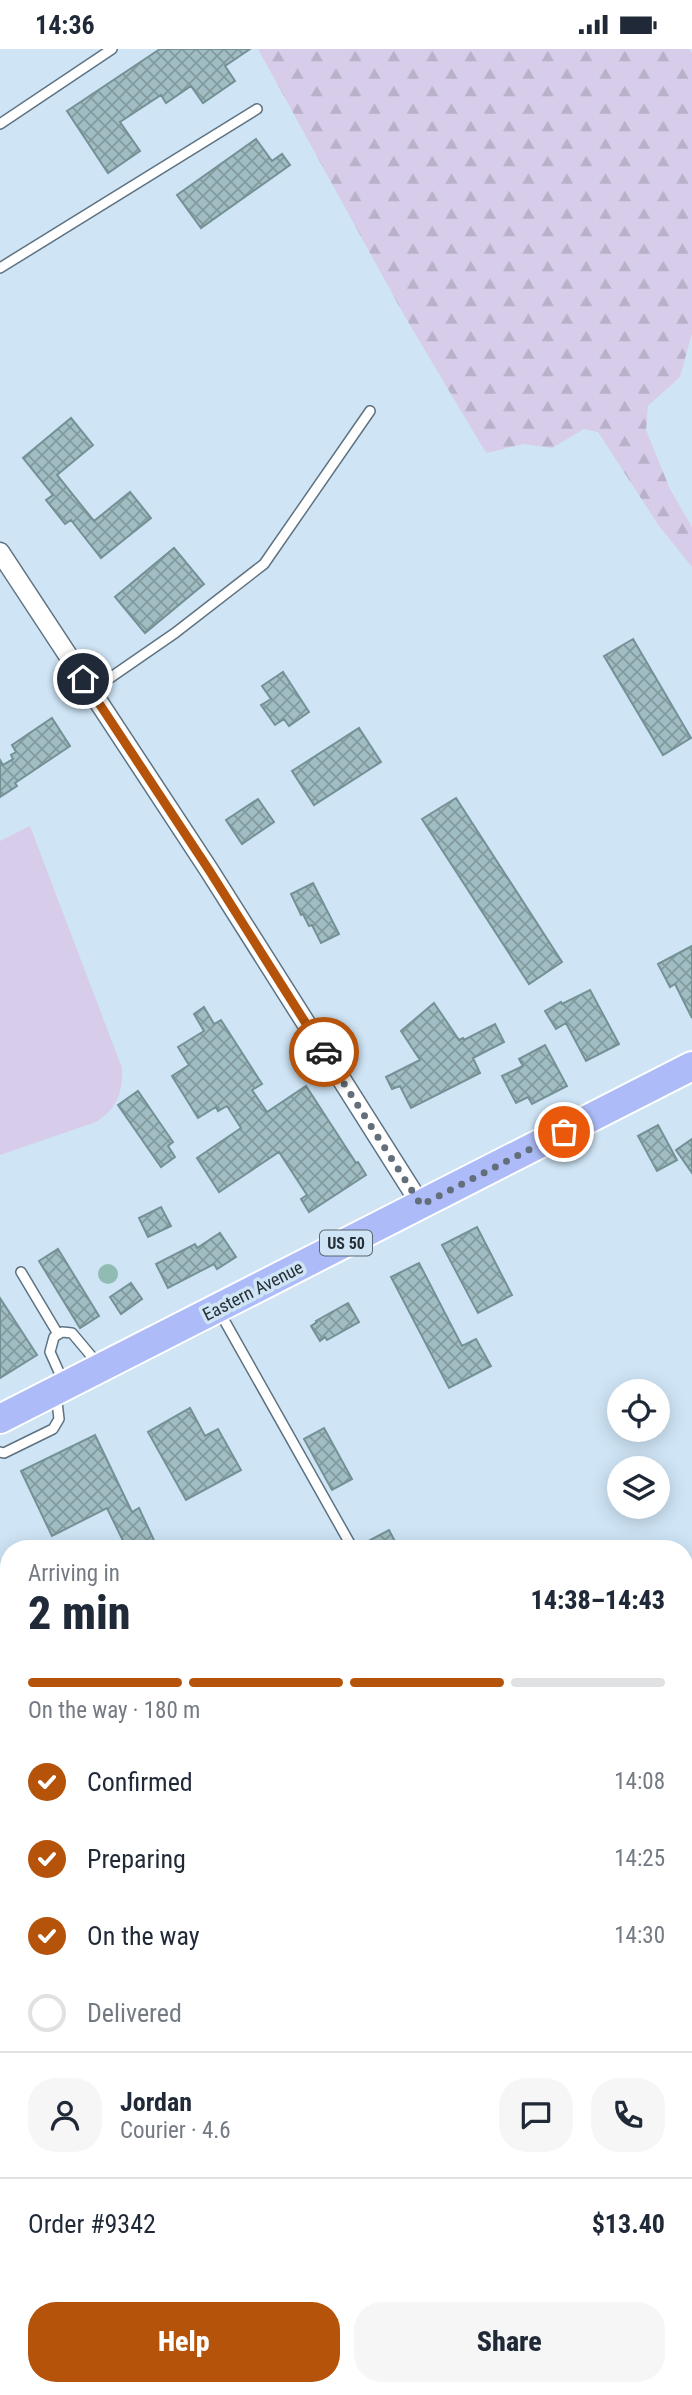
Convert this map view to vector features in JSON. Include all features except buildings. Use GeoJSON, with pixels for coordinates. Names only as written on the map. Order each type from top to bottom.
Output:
{"type":"FeatureCollection","features":[{"type":"Feature","properties":{"kind":"main road","name":"Eastern Avenue"},"geometry":{"type":"LineString","coordinates":[[0,1419],[692,1066]]}},
{"type":"Feature","properties":{"kind":"street"},"geometry":{"type":"LineString","coordinates":[[0,552],[209,870],[421,1205]]}},
{"type":"Feature","properties":{"kind":"lane"},"geometry":{"type":"LineString","coordinates":[[1,122],[112,49]]}},
{"type":"Feature","properties":{"kind":"lane"},"geometry":{"type":"LineString","coordinates":[[0,268],[257,109]]}},
{"type":"Feature","properties":{"kind":"lane"},"geometry":{"type":"LineString","coordinates":[[90,691],[174,633],[264,564],[370,411]]}},
{"type":"Feature","properties":{"kind":"lane"},"geometry":{"type":"LineString","coordinates":[[21,1272],[58,1334]]}},
{"type":"Feature","properties":{"kind":"lane"},"geometry":{"type":"LineString","coordinates":[[218,1309],[348,1540]]}},
{"type":"Feature","properties":{"kind":"lane"},"geometry":{"type":"LineString","coordinates":[[0,1452],[5,1453],[53,1429],[59,1419],[61,1389],[50,1352],[51,1343],[58,1334],[72,1333],[102,1368]]}},
{"type":"Feature","properties":{"kind":"green space"},"geometry":{"type":"Polygon","coordinates":[[[258,49],[689,49],[692,53],[692,333],[680,377],[648,406],[646,430],[670,489],[692,527],[692,567],[659,526],[598,432],[584,429],[552,448],[523,444],[487,453],[404,315],[258,49]]]}},
{"type":"Feature","properties":{"kind":"green space"},"geometry":{"type":"Polygon","coordinates":[[[30,826],[122,1068],[121,1085],[114,1106],[96,1122],[0,1155],[0,841],[30,826]]]}},
{"type":"Feature","properties":{"kind":"shaded area"},"geometry":{"type":"Polygon","coordinates":[[[108,1264],[115,1267],[118,1274],[115,1281],[108,1284],[101,1281],[98,1274],[101,1267],[108,1264]]]}},
{"type":"Feature","properties":{"kind":"way so far"},"geometry":{"type":"LineString","coordinates":[[324,1052],[421,1205],[564,1132]]}},
{"type":"Feature","properties":{"kind":"route"},"geometry":{"type":"LineString","coordinates":[[83,679],[209,870],[324,1052]]}}]}
